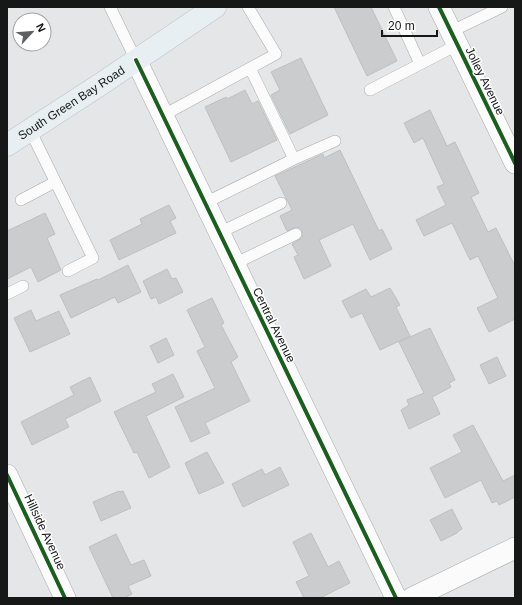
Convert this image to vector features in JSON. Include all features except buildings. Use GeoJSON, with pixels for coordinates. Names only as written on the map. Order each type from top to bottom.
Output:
{"type":"FeatureCollection","features":[{"type":"Feature","properties":{"kind":"main road","name":"South Green Bay Road"},"geometry":{"type":"LineString","coordinates":[[7,145],[215,7]]}},
{"type":"Feature","properties":{"kind":"street","name":"Jolley Avenue"},"geometry":{"type":"LineString","coordinates":[[439,7],[515,163]]}},
{"type":"Feature","properties":{"kind":"street","name":"Central Avenue"},"geometry":{"type":"LineString","coordinates":[[136,60],[396,598]]}},
{"type":"Feature","properties":{"kind":"street","name":"Hillside Avenue"},"geometry":{"type":"LineString","coordinates":[[7,475],[65,598]]}},
{"type":"Feature","properties":{"kind":"street"},"geometry":{"type":"LineString","coordinates":[[412,598],[515,548]]}},
{"type":"Feature","properties":{"kind":"lane","name":"Central Avenue"},"geometry":{"type":"LineString","coordinates":[[110,7],[136,60]]}},
{"type":"Feature","properties":{"kind":"lane"},"geometry":{"type":"LineString","coordinates":[[162,116],[276,54],[248,7]]}},
{"type":"Feature","properties":{"kind":"lane"},"geometry":{"type":"LineString","coordinates":[[394,7],[420,64]]}},
{"type":"Feature","properties":{"kind":"lane"},"geometry":{"type":"LineString","coordinates":[[370,90],[420,64],[453,38],[502,7]]}},
{"type":"Feature","properties":{"kind":"lane"},"geometry":{"type":"LineString","coordinates":[[250,68],[294,159]]}},
{"type":"Feature","properties":{"kind":"lane"},"geometry":{"type":"LineString","coordinates":[[30,130],[93,258],[68,271]]}},
{"type":"Feature","properties":{"kind":"lane"},"geometry":{"type":"LineString","coordinates":[[204,203],[294,159],[335,141]]}},
{"type":"Feature","properties":{"kind":"lane"},"geometry":{"type":"LineString","coordinates":[[22,200],[55,182]]}},
{"type":"Feature","properties":{"kind":"lane"},"geometry":{"type":"LineString","coordinates":[[219,233],[281,203]]}},
{"type":"Feature","properties":{"kind":"lane"},"geometry":{"type":"LineString","coordinates":[[234,264],[296,234]]}},
{"type":"Feature","properties":{"kind":"lane"},"geometry":{"type":"LineString","coordinates":[[7,294],[23,286]]}},
{"type":"Feature","properties":{"kind":"cycle path"},"geometry":{"type":"LineString","coordinates":[[439,7],[515,163]]}},
{"type":"Feature","properties":{"kind":"cycle path"},"geometry":{"type":"LineString","coordinates":[[136,60],[396,598]]}},
{"type":"Feature","properties":{"kind":"cycle path"},"geometry":{"type":"LineString","coordinates":[[7,475],[65,598]]}}]}
